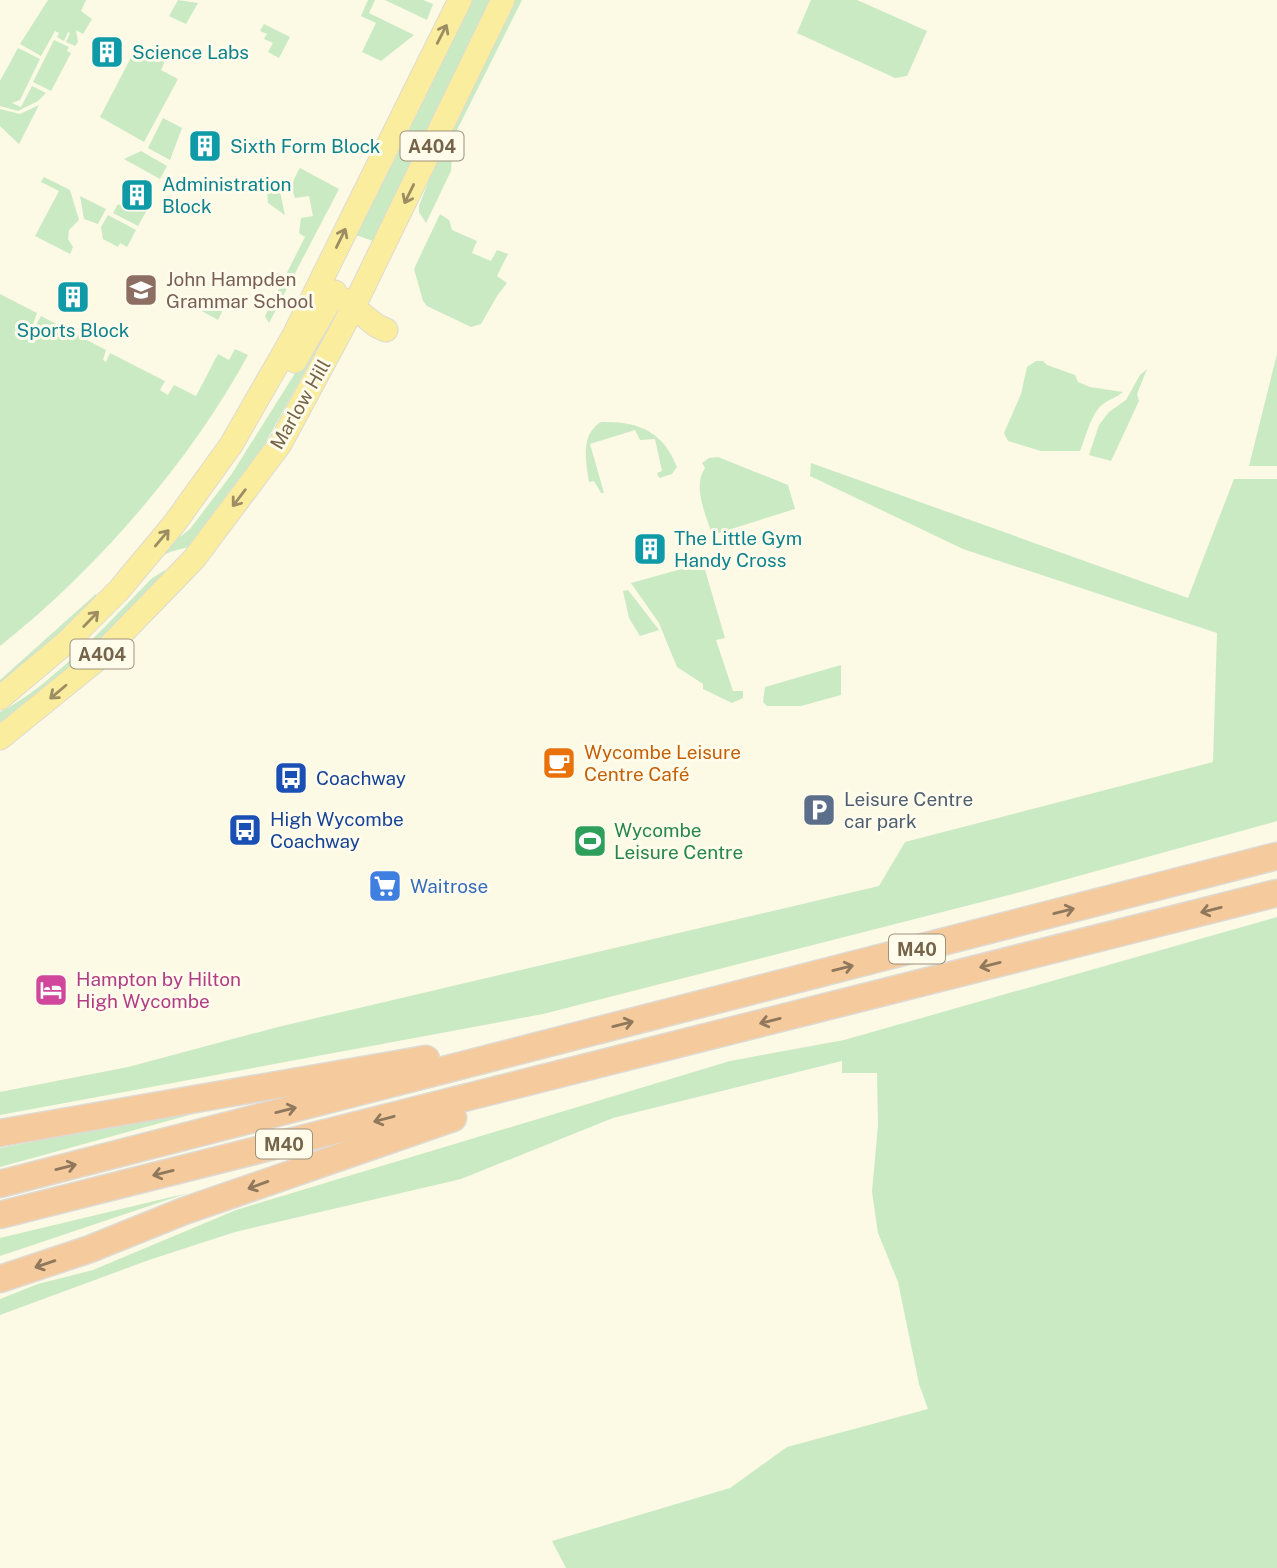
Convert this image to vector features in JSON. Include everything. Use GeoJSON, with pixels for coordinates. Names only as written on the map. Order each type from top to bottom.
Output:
{"type":"FeatureCollection","features":[{"type":"Feature","properties":{"kind":"highway","name":"M40"},"geometry":{"type":"LineString","coordinates":[[0,1184],[1277,856]]}},
{"type":"Feature","properties":{"kind":"highway","name":"M40"},"geometry":{"type":"LineString","coordinates":[[0,1215],[1277,893]]}},
{"type":"Feature","properties":{"kind":"highway","name":"M40"},"geometry":{"type":"LineString","coordinates":[[0,1133],[456,1054],[557,1042]]}},
{"type":"Feature","properties":{"kind":"highway","name":"M40"},"geometry":{"type":"LineString","coordinates":[[0,1279],[461,1115],[568,1072]]}},
{"type":"Feature","properties":{"kind":"main road","name":"Marlow Hill"},"geometry":{"type":"LineString","coordinates":[[0,698],[69,640],[119,590],[174,524],[239,431],[293,337],[460,0]]}},
{"type":"Feature","properties":{"kind":"main road","name":"Marlow Hill"},"geometry":{"type":"LineString","coordinates":[[0,738],[95,661],[194,559],[280,444],[357,300],[503,0]]}},
{"type":"Feature","properties":{"kind":"main road"},"geometry":{"type":"LineString","coordinates":[[328,264],[335,292],[357,300],[386,330]]}},
{"type":"Feature","properties":{"kind":"main road","name":"A404"},"geometry":{"type":"LineString","coordinates":[[239,431],[278,389],[335,292]]}},
{"type":"Feature","properties":{"kind":"green space"},"geometry":{"type":"Polygon","coordinates":[[[48,0],[86,0],[81,11],[92,19],[83,34],[76,30],[78,42],[75,46],[66,42],[70,33],[68,32],[64,41],[57,37],[59,33],[55,31],[41,56],[20,44],[48,0]]]}},
{"type":"Feature","properties":{"kind":"green space"},"geometry":{"type":"Polygon","coordinates":[[[178,0],[198,3],[186,24],[169,16],[178,0]]]}},
{"type":"Feature","properties":{"kind":"green space"},"geometry":{"type":"Polygon","coordinates":[[[368,0],[375,0],[369,13],[414,35],[381,61],[362,52],[376,23],[361,16],[368,0]]]}},
{"type":"Feature","properties":{"kind":"green space"},"geometry":{"type":"Polygon","coordinates":[[[385,0],[423,0],[433,4],[427,20],[385,0]]]}},
{"type":"Feature","properties":{"kind":"green space"},"geometry":{"type":"Polygon","coordinates":[[[470,0],[493,0],[373,241],[353,234],[470,0]]]}},
{"type":"Feature","properties":{"kind":"green space"},"geometry":{"type":"Polygon","coordinates":[[[513,0],[522,0],[453,138],[451,171],[426,223],[419,212],[419,206],[454,114],[513,0]]]}},
{"type":"Feature","properties":{"kind":"green space"},"geometry":{"type":"Polygon","coordinates":[[[811,0],[857,0],[927,31],[907,76],[895,78],[797,33],[811,0]]]}},
{"type":"Feature","properties":{"kind":"green space"},"geometry":{"type":"Polygon","coordinates":[[[264,24],[290,37],[279,58],[268,52],[273,43],[264,39],[267,34],[260,31],[264,24]]]}},
{"type":"Feature","properties":{"kind":"green space"},"geometry":{"type":"Polygon","coordinates":[[[54,40],[69,47],[67,51],[71,53],[51,91],[33,82],[54,40]]]}},
{"type":"Feature","properties":{"kind":"green space"},"geometry":{"type":"Polygon","coordinates":[[[138,44],[166,59],[161,70],[178,79],[144,142],[100,117],[138,44]]]}},
{"type":"Feature","properties":{"kind":"green space"},"geometry":{"type":"Polygon","coordinates":[[[18,48],[40,59],[20,100],[12,103],[21,107],[32,86],[46,93],[38,101],[18,111],[0,106],[0,81],[18,48]]]}},
{"type":"Feature","properties":{"kind":"green space"},"geometry":{"type":"Polygon","coordinates":[[[39,105],[19,144],[0,126],[0,109],[20,114],[39,105]]]}},
{"type":"Feature","properties":{"kind":"green space"},"geometry":{"type":"Polygon","coordinates":[[[163,118],[182,128],[170,160],[148,148],[163,118]]]}},
{"type":"Feature","properties":{"kind":"green space"},"geometry":{"type":"Polygon","coordinates":[[[141,151],[167,166],[160,179],[124,159],[141,151]]]}},
{"type":"Feature","properties":{"kind":"green space"},"geometry":{"type":"Polygon","coordinates":[[[300,168],[339,189],[269,323],[265,316],[305,237],[299,233],[301,218],[313,216],[309,196],[295,198],[293,182],[300,168]]]}},
{"type":"Feature","properties":{"kind":"green space"},"geometry":{"type":"Polygon","coordinates":[[[44,177],[70,190],[79,220],[69,230],[68,239],[73,247],[70,254],[35,236],[59,191],[41,182],[44,177]]]}},
{"type":"Feature","properties":{"kind":"green space"},"geometry":{"type":"Polygon","coordinates":[[[266,179],[278,183],[285,215],[268,203],[266,179]]]}},
{"type":"Feature","properties":{"kind":"green space"},"geometry":{"type":"Polygon","coordinates":[[[80,196],[106,209],[98,224],[84,219],[80,196]]]}},
{"type":"Feature","properties":{"kind":"green space"},"geometry":{"type":"Polygon","coordinates":[[[126,202],[130,203],[128,207],[137,212],[141,207],[147,210],[138,226],[113,213],[118,204],[123,207],[126,202]]]}},
{"type":"Feature","properties":{"kind":"green space"},"geometry":{"type":"Polygon","coordinates":[[[440,214],[449,220],[452,230],[477,241],[472,253],[491,261],[497,250],[508,254],[497,276],[507,283],[481,324],[471,327],[427,306],[423,301],[414,269],[440,214]]]}},
{"type":"Feature","properties":{"kind":"green space"},"geometry":{"type":"Polygon","coordinates":[[[108,215],[136,230],[127,247],[120,243],[118,247],[103,239],[101,227],[108,215]]]}},
{"type":"Feature","properties":{"kind":"green space"},"geometry":{"type":"Polygon","coordinates":[[[0,294],[37,313],[33,324],[36,325],[41,316],[106,350],[103,360],[106,362],[110,353],[165,381],[160,390],[168,395],[174,385],[196,396],[218,354],[229,360],[235,349],[248,355],[198,435],[138,512],[71,584],[0,646],[0,294]]]}},
{"type":"Feature","properties":{"kind":"green space"},"geometry":{"type":"Polygon","coordinates":[[[196,297],[224,308],[218,320],[191,305],[196,297]]]}},
{"type":"Feature","properties":{"kind":"green space"},"geometry":{"type":"Polygon","coordinates":[[[333,313],[335,317],[256,460],[192,546],[158,558],[167,547],[190,529],[231,475],[333,313]]]}},
{"type":"Feature","properties":{"kind":"green space"},"geometry":{"type":"Polygon","coordinates":[[[1277,354],[1277,466],[1249,466],[1277,354]]]}},
{"type":"Feature","properties":{"kind":"green space"},"geometry":{"type":"Polygon","coordinates":[[[1036,361],[1043,361],[1075,375],[1078,382],[1090,387],[1123,392],[1099,408],[1080,451],[1041,451],[1008,441],[1004,433],[1021,394],[1027,367],[1036,361]]]}},
{"type":"Feature","properties":{"kind":"green space"},"geometry":{"type":"Polygon","coordinates":[[[1147,369],[1137,394],[1139,401],[1111,461],[1089,455],[1099,425],[1109,412],[1126,400],[1140,375],[1147,369]]]}},
{"type":"Feature","properties":{"kind":"green space"},"geometry":{"type":"Polygon","coordinates":[[[601,422],[638,426],[648,431],[664,445],[677,467],[672,474],[659,478],[657,473],[662,471],[655,439],[640,440],[635,430],[590,444],[604,493],[601,493],[594,481],[589,482],[586,449],[590,434],[601,422]]]}},
{"type":"Feature","properties":{"kind":"green space"},"geometry":{"type":"Polygon","coordinates":[[[718,457],[788,485],[795,509],[712,535],[701,501],[700,484],[705,468],[702,463],[709,458],[718,457]]]}},
{"type":"Feature","properties":{"kind":"green space"},"geometry":{"type":"Polygon","coordinates":[[[811,463],[1188,598],[1234,479],[1277,479],[1277,821],[1013,894],[543,1014],[0,1115],[0,1092],[128,1067],[278,1027],[879,886],[905,842],[1213,762],[1217,633],[963,549],[810,476],[811,463]]]}},
{"type":"Feature","properties":{"kind":"green space"},"geometry":{"type":"Polygon","coordinates":[[[703,563],[725,638],[716,640],[733,691],[743,691],[743,698],[732,703],[703,689],[703,684],[677,667],[659,623],[631,583],[703,563]]]}},
{"type":"Feature","properties":{"kind":"green space"},"geometry":{"type":"Polygon","coordinates":[[[165,570],[169,573],[63,678],[0,726],[0,712],[20,701],[60,670],[151,579],[165,570]]]}},
{"type":"Feature","properties":{"kind":"green space"},"geometry":{"type":"Polygon","coordinates":[[[628,590],[659,630],[640,636],[629,618],[623,591],[628,590]]]}},
{"type":"Feature","properties":{"kind":"green space"},"geometry":{"type":"Polygon","coordinates":[[[96,594],[97,598],[74,621],[0,686],[0,680],[96,594]]]}},
{"type":"Feature","properties":{"kind":"green space"},"geometry":{"type":"Polygon","coordinates":[[[841,665],[841,695],[801,706],[767,706],[763,702],[765,687],[841,665]]]}},
{"type":"Feature","properties":{"kind":"green space"},"geometry":{"type":"Polygon","coordinates":[[[1277,917],[1277,1568],[566,1568],[552,1541],[730,1488],[787,1447],[928,1409],[919,1384],[898,1282],[878,1233],[872,1192],[878,1125],[877,1073],[842,1073],[842,1061],[613,1118],[461,1179],[235,1232],[149,1260],[0,1315],[0,1299],[38,1284],[93,1270],[236,1210],[730,1061],[844,1040],[1277,917]]]}},
{"type":"Feature","properties":{"kind":"green space"},"geometry":{"type":"Polygon","coordinates":[[[233,1103],[0,1167],[0,1148],[233,1103]]]}},
{"type":"Feature","properties":{"kind":"green space"},"geometry":{"type":"Polygon","coordinates":[[[188,1193],[0,1256],[0,1238],[188,1193]]]}},
{"type":"Feature","properties":{"kind":"place","name":"Science Labs"},"geometry":{"type":"Point","coordinates":[107,52]}},
{"type":"Feature","properties":{"kind":"place","name":"Sixth Form Block"},"geometry":{"type":"Point","coordinates":[205,146]}},
{"type":"Feature","properties":{"kind":"place","name":"Administration Block"},"geometry":{"type":"Point","coordinates":[137,195]}},
{"type":"Feature","properties":{"kind":"place","name":"John Hampden Grammar School"},"geometry":{"type":"Point","coordinates":[141,290]}},
{"type":"Feature","properties":{"kind":"place","name":"Sports Block"},"geometry":{"type":"Point","coordinates":[73,297]}},
{"type":"Feature","properties":{"kind":"place","name":"The Little Gym Handy Cross"},"geometry":{"type":"Point","coordinates":[650,549]}},
{"type":"Feature","properties":{"kind":"place","name":"Wycombe Leisure Centre Café"},"geometry":{"type":"Point","coordinates":[559,763]}},
{"type":"Feature","properties":{"kind":"place","name":"Coachway"},"geometry":{"type":"Point","coordinates":[291,778]}},
{"type":"Feature","properties":{"kind":"place","name":"Leisure Centre car park"},"geometry":{"type":"Point","coordinates":[819,810]}},
{"type":"Feature","properties":{"kind":"place","name":"High Wycombe Coachway"},"geometry":{"type":"Point","coordinates":[245,830]}},
{"type":"Feature","properties":{"kind":"place","name":"Wycombe Leisure Centre"},"geometry":{"type":"Point","coordinates":[590,841]}},
{"type":"Feature","properties":{"kind":"place","name":"Waitrose"},"geometry":{"type":"Point","coordinates":[385,886]}},
{"type":"Feature","properties":{"kind":"place","name":"Hampton by Hilton High Wycombe"},"geometry":{"type":"Point","coordinates":[51,990]}}]}
